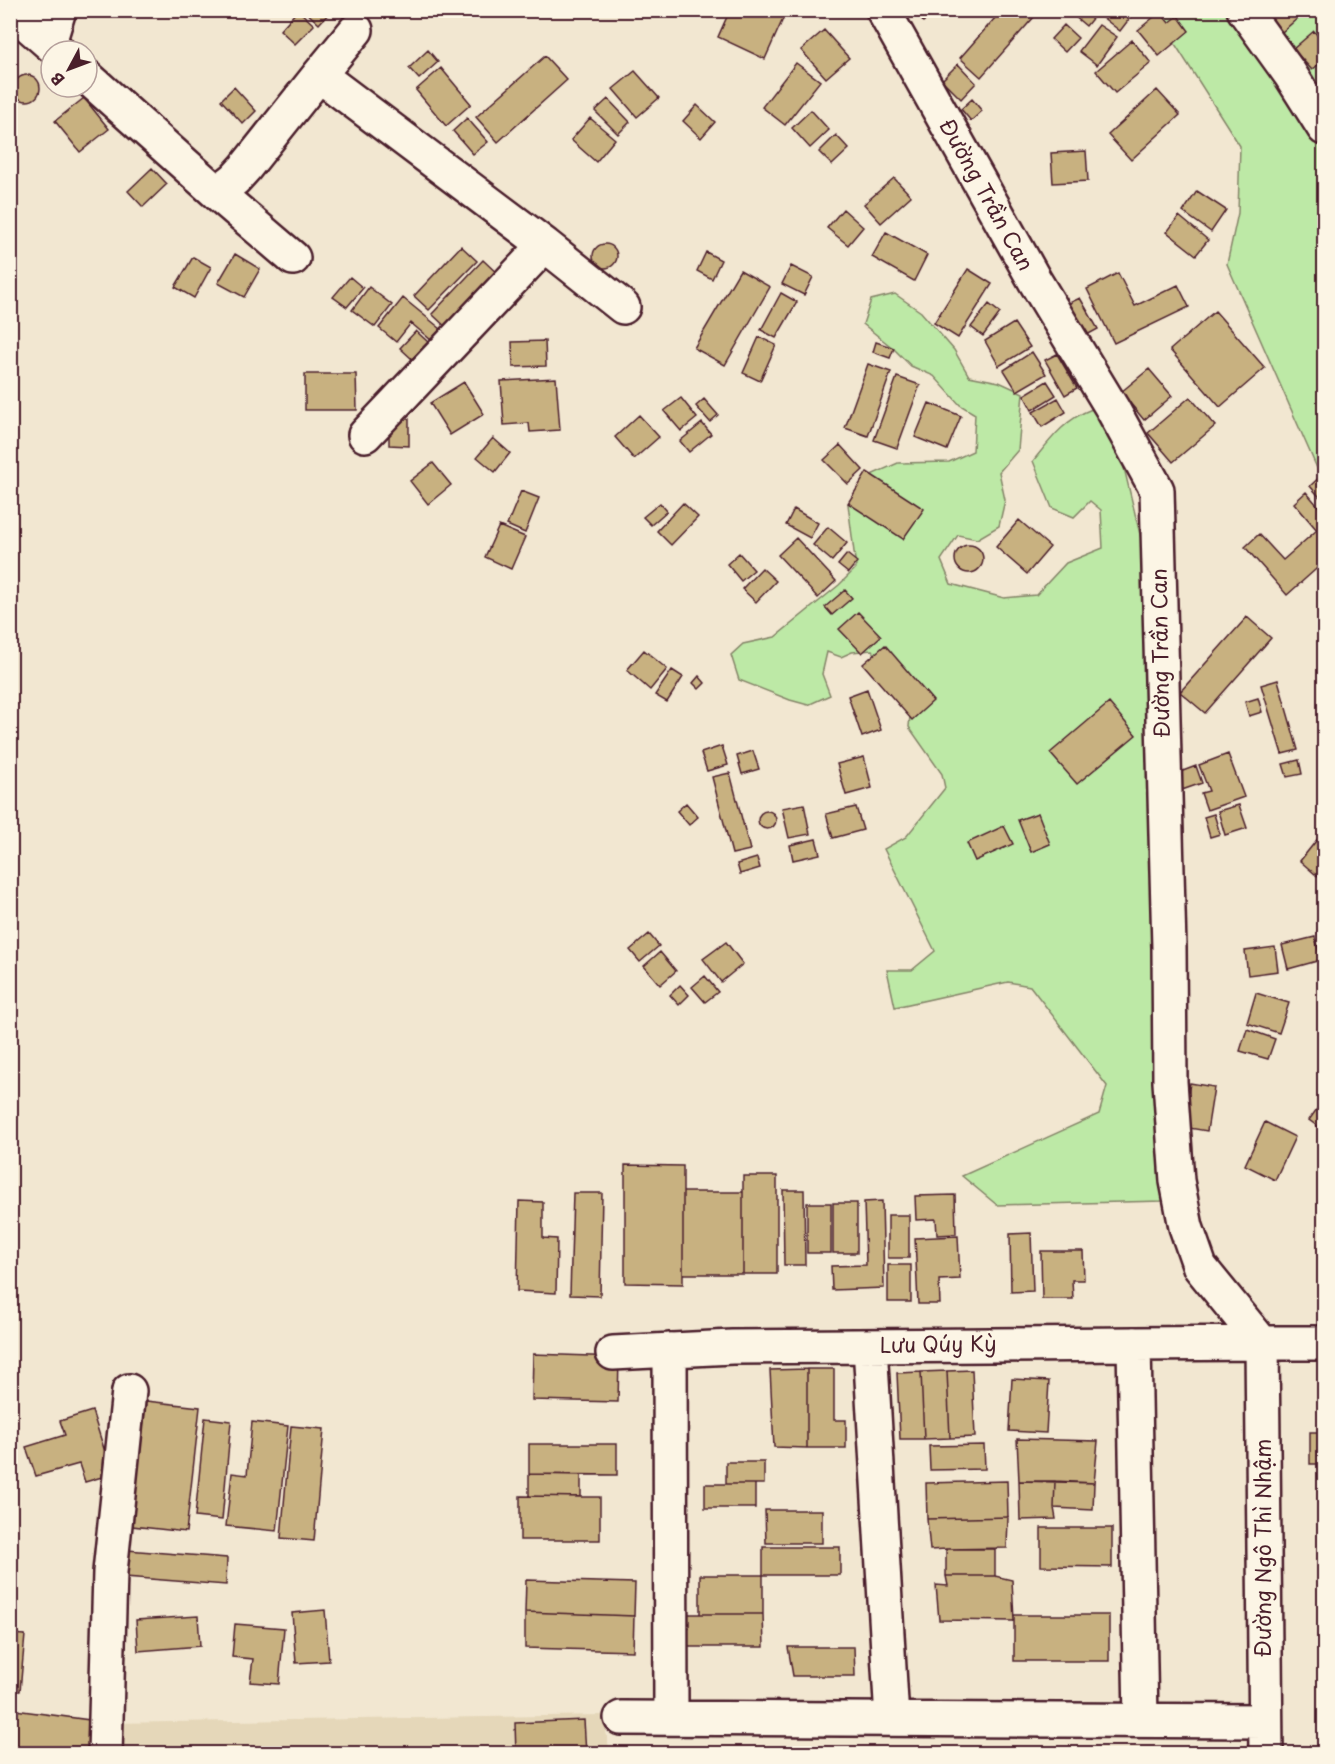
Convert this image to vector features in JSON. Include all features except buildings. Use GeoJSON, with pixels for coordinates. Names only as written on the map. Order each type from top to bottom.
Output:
{"type":"FeatureCollection","features":[{"type":"Feature","properties":{"kind":"street"},"geometry":{"type":"LineString","coordinates":[[11,10],[44,39]]}},
{"type":"Feature","properties":{"kind":"street"},"geometry":{"type":"LineString","coordinates":[[54,39],[59,10]]}},
{"type":"Feature","properties":{"kind":"street","name":"Đường Trần Can"},"geometry":{"type":"LineString","coordinates":[[883,10],[1035,281],[1112,408],[1157,490],[1169,948],[1170,1082],[1177,1181],[1186,1227],[1200,1267],[1262,1342]]}},
{"type":"Feature","properties":{"kind":"street"},"geometry":{"type":"LineString","coordinates":[[1244,10],[1290,74],[1324,128]]}},
{"type":"Feature","properties":{"kind":"street"},"geometry":{"type":"LineString","coordinates":[[217,193],[240,174],[356,30]]}},
{"type":"Feature","properties":{"kind":"street"},"geometry":{"type":"LineString","coordinates":[[319,75],[545,244],[623,307]]}},
{"type":"Feature","properties":{"kind":"street"},"geometry":{"type":"LineString","coordinates":[[99,88],[293,258]]}},
{"type":"Feature","properties":{"kind":"street"},"geometry":{"type":"LineString","coordinates":[[365,435],[545,244]]}},
{"type":"Feature","properties":{"kind":"street","name":"Lưu Qúy Kỳ"},"geometry":{"type":"LineString","coordinates":[[613,1353],[732,1347],[1262,1342],[1324,1344]]}},
{"type":"Feature","properties":{"kind":"street","name":"Đường Ngô Thì Nhậm"},"geometry":{"type":"LineString","coordinates":[[1262,1342],[1266,1754]]}},
{"type":"Feature","properties":{"kind":"street"},"geometry":{"type":"LineString","coordinates":[[1134,1344],[1141,1720]]}},
{"type":"Feature","properties":{"kind":"street"},"geometry":{"type":"LineString","coordinates":[[870,1346],[892,1719]]}},
{"type":"Feature","properties":{"kind":"street"},"geometry":{"type":"LineString","coordinates":[[670,1350],[671,1718]]}},
{"type":"Feature","properties":{"kind":"street"},"geometry":{"type":"LineString","coordinates":[[105,1754],[110,1572],[129,1392]]}},
{"type":"Feature","properties":{"kind":"street"},"geometry":{"type":"LineString","coordinates":[[621,1718],[1265,1721]]}},
{"type":"Feature","properties":{"kind":"shaded area"},"geometry":{"type":"Polygon","coordinates":[[[603,1715],[610,1753],[114,1753],[112,1723],[603,1715]]]}},
{"type":"Feature","properties":{"kind":"green space"},"geometry":{"type":"Polygon","coordinates":[[[1154,11],[1324,11],[1324,484],[1227,264],[1238,213],[1240,146],[1154,11]]]}},
{"type":"Feature","properties":{"kind":"green space"},"geometry":{"type":"Polygon","coordinates":[[[895,294],[921,312],[954,350],[969,376],[999,382],[1023,393],[1018,450],[999,472],[1005,500],[999,526],[977,539],[958,535],[941,560],[951,584],[1004,598],[1036,595],[1066,563],[1103,548],[1101,510],[1090,501],[1074,517],[1052,508],[1033,461],[1066,424],[1092,409],[1120,451],[1148,568],[1168,1181],[1163,1201],[997,1205],[962,1176],[1099,1114],[1107,1086],[1030,986],[1008,982],[895,1007],[887,970],[912,970],[935,951],[884,849],[906,837],[945,788],[942,774],[909,727],[912,692],[872,650],[852,652],[841,657],[827,652],[822,674],[830,695],[808,705],[739,680],[731,655],[743,644],[775,637],[839,585],[856,568],[848,504],[871,475],[898,463],[949,462],[973,451],[975,414],[960,405],[934,376],[911,366],[863,324],[871,300],[895,294]]]}}]}
